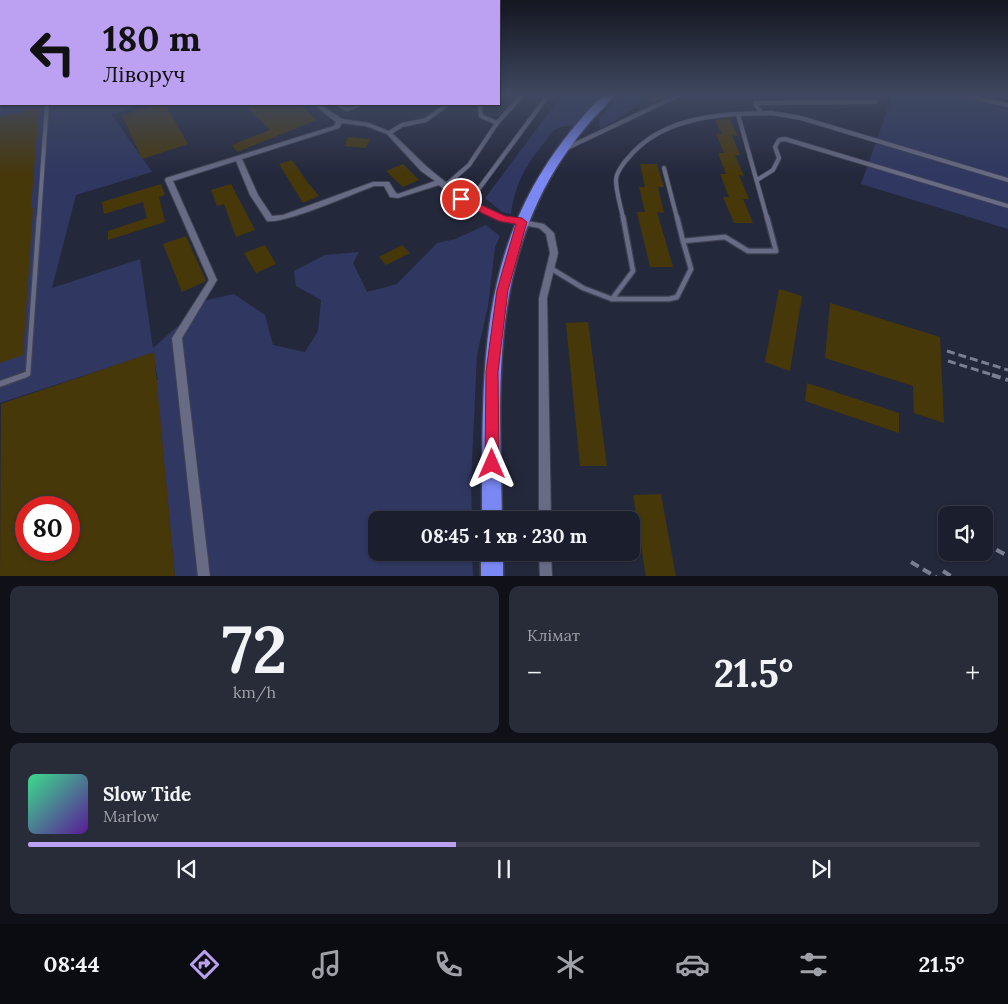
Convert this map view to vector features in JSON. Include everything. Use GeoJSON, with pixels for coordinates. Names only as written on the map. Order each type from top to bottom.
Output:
{"type":"FeatureCollection","features":[{"type":"Feature","properties":{"kind":"highway"},"geometry":{"type":"LineString","coordinates":[[492,511],[492,372],[502,290],[522,222],[561,151],[584,121]]}},
{"type":"Feature","properties":{"kind":"highway"},"geometry":{"type":"LineString","coordinates":[[492,561],[492,576]]}},
{"type":"Feature","properties":{"kind":"street"},"geometry":{"type":"LineString","coordinates":[[204,576],[177,338],[213,280],[169,180],[337,127],[340,121],[367,124],[389,133],[424,169],[461,199],[503,219],[541,226],[550,233],[554,253],[552,268],[543,298],[545,511]]}},
{"type":"Feature","properties":{"kind":"street"},"geometry":{"type":"LineString","coordinates":[[238,158],[254,195],[270,219],[284,217],[373,184],[386,184],[393,194],[398,196],[442,184]]}},
{"type":"Feature","properties":{"kind":"street"},"geometry":{"type":"LineString","coordinates":[[545,561],[546,576]]}},
{"type":"Feature","properties":{"kind":"lane"},"geometry":{"type":"LineString","coordinates":[[0,384],[28,374],[46,121]]}},
{"type":"Feature","properties":{"kind":"lane"},"geometry":{"type":"LineString","coordinates":[[389,133],[402,125],[422,121]]}},
{"type":"Feature","properties":{"kind":"lane"},"geometry":{"type":"LineString","coordinates":[[442,184],[469,165],[496,123],[491,121]]}},
{"type":"Feature","properties":{"kind":"lane"},"geometry":{"type":"LineString","coordinates":[[469,202],[529,121]]}},
{"type":"Feature","properties":{"kind":"lane"},"geometry":{"type":"LineString","coordinates":[[561,151],[624,121]]}},
{"type":"Feature","properties":{"kind":"lane"},"geometry":{"type":"LineString","coordinates":[[612,299],[633,271],[616,179],[621,167],[640,144],[658,133],[690,121]]}},
{"type":"Feature","properties":{"kind":"lane"},"geometry":{"type":"LineString","coordinates":[[683,241],[725,237],[748,251],[776,251],[740,121]]}},
{"type":"Feature","properties":{"kind":"lane"},"geometry":{"type":"LineString","coordinates":[[811,121],[1008,180]]}},
{"type":"Feature","properties":{"kind":"lane"},"geometry":{"type":"LineString","coordinates":[[757,180],[773,170],[779,158],[775,147],[779,140],[785,139],[1008,206]]}},
{"type":"Feature","properties":{"kind":"lane"},"geometry":{"type":"LineString","coordinates":[[552,268],[583,288],[612,299],[669,299],[677,297],[691,269],[664,168]]}},
{"type":"Feature","properties":{"kind":"shaded area"},"geometry":{"type":"Polygon","coordinates":[[[0,121],[116,121],[152,172],[76,195],[52,288],[140,259],[153,348],[207,300],[234,294],[265,315],[273,345],[305,352],[318,331],[321,300],[296,286],[294,271],[325,255],[359,252],[353,263],[367,292],[397,284],[437,243],[455,239],[486,225],[500,236],[495,247],[488,306],[477,355],[471,482],[472,511],[368,511],[368,561],[472,561],[473,576],[175,576],[156,380],[158,380],[153,353],[0,403],[0,121]]]}},
{"type":"Feature","properties":{"kind":"shaded area"},"geometry":{"type":"Polygon","coordinates":[[[543,121],[580,121],[575,126],[554,130],[530,162],[521,178],[511,214],[502,212],[485,198],[543,121]]]}},
{"type":"Feature","properties":{"kind":"shaded area"},"geometry":{"type":"Polygon","coordinates":[[[599,121],[614,121],[600,129],[599,121]]]}},
{"type":"Feature","properties":{"kind":"shaded area"},"geometry":{"type":"Polygon","coordinates":[[[883,121],[1008,121],[1008,229],[861,184],[883,121]]]}},
{"type":"Feature","properties":{"kind":"building"},"geometry":{"type":"Polygon","coordinates":[[[0,121],[38,121],[23,355],[0,363],[0,121]]]}},
{"type":"Feature","properties":{"kind":"building"},"geometry":{"type":"Polygon","coordinates":[[[125,121],[175,121],[188,144],[142,159],[125,121]]]}},
{"type":"Feature","properties":{"kind":"building"},"geometry":{"type":"Polygon","coordinates":[[[261,121],[315,121],[237,152],[232,145],[270,130],[261,121]]]}},
{"type":"Feature","properties":{"kind":"building"},"geometry":{"type":"Polygon","coordinates":[[[715,121],[730,121],[738,136],[732,135],[740,155],[735,155],[744,176],[739,175],[749,199],[743,199],[753,223],[734,223],[723,197],[729,197],[720,174],[726,174],[718,153],[724,153],[716,134],[722,134],[715,121]]]}},
{"type":"Feature","properties":{"kind":"building"},"geometry":{"type":"Polygon","coordinates":[[[348,137],[370,139],[366,148],[344,146],[348,137]]]}},
{"type":"Feature","properties":{"kind":"building"},"geometry":{"type":"Polygon","coordinates":[[[292,160],[319,196],[303,203],[279,164],[292,160]]]}},
{"type":"Feature","properties":{"kind":"building"},"geometry":{"type":"Polygon","coordinates":[[[403,164],[419,180],[403,187],[386,171],[403,164]]]}},
{"type":"Feature","properties":{"kind":"building"},"geometry":{"type":"Polygon","coordinates":[[[640,164],[657,164],[664,187],[658,187],[664,213],[657,212],[673,267],[650,267],[637,212],[645,212],[639,187],[645,187],[640,164]]]}},
{"type":"Feature","properties":{"kind":"building"},"geometry":{"type":"Polygon","coordinates":[[[161,184],[165,195],[159,197],[165,222],[108,240],[108,231],[147,218],[143,202],[104,214],[102,202],[161,184]]]}},
{"type":"Feature","properties":{"kind":"building"},"geometry":{"type":"Polygon","coordinates":[[[231,184],[255,230],[236,237],[224,204],[217,206],[211,190],[231,184]]]}},
{"type":"Feature","properties":{"kind":"building"},"geometry":{"type":"Polygon","coordinates":[[[186,236],[206,281],[182,292],[163,244],[186,236]]]}},
{"type":"Feature","properties":{"kind":"building"},"geometry":{"type":"Polygon","coordinates":[[[265,245],[276,264],[256,273],[244,253],[265,245]]]}},
{"type":"Feature","properties":{"kind":"building"},"geometry":{"type":"Polygon","coordinates":[[[402,245],[410,253],[386,265],[379,257],[402,245]]]}},
{"type":"Feature","properties":{"kind":"building"},"geometry":{"type":"Polygon","coordinates":[[[779,289],[802,296],[790,371],[765,362],[779,289]]]}},
{"type":"Feature","properties":{"kind":"building"},"geometry":{"type":"Polygon","coordinates":[[[830,303],[940,337],[944,423],[914,413],[913,386],[825,358],[830,303]]]}},
{"type":"Feature","properties":{"kind":"building"},"geometry":{"type":"Polygon","coordinates":[[[588,322],[607,466],[580,466],[566,323],[588,322]]]}},
{"type":"Feature","properties":{"kind":"building"},"geometry":{"type":"Polygon","coordinates":[[[154,352],[175,576],[0,576],[1,404],[154,352]]]}},
{"type":"Feature","properties":{"kind":"building"},"geometry":{"type":"Polygon","coordinates":[[[807,383],[899,413],[899,433],[805,401],[807,383]]]}},
{"type":"Feature","properties":{"kind":"building"},"geometry":{"type":"Polygon","coordinates":[[[661,494],[676,576],[646,576],[640,539],[640,511],[636,511],[633,495],[661,494]]]}},
{"type":"Feature","properties":{"kind":"railway"},"geometry":{"type":"LineString","coordinates":[[947,351],[1008,370]]}},
{"type":"Feature","properties":{"kind":"railway"},"geometry":{"type":"LineString","coordinates":[[948,361],[996,376]]}},
{"type":"Feature","properties":{"kind":"railway"},"geometry":{"type":"LineString","coordinates":[[992,375],[1008,380]]}},
{"type":"Feature","properties":{"kind":"railway"},"geometry":{"type":"LineString","coordinates":[[993,548],[1008,556]]}},
{"type":"Feature","properties":{"kind":"railway"},"geometry":{"type":"LineString","coordinates":[[911,562],[934,576]]}},
{"type":"Feature","properties":{"kind":"railway"},"geometry":{"type":"LineString","coordinates":[[943,571],[950,576]]}},
{"type":"Feature","properties":{"kind":"route"},"geometry":{"type":"LineString","coordinates":[[461,199],[503,219],[522,222],[502,290],[492,372],[492,464]]}}]}
